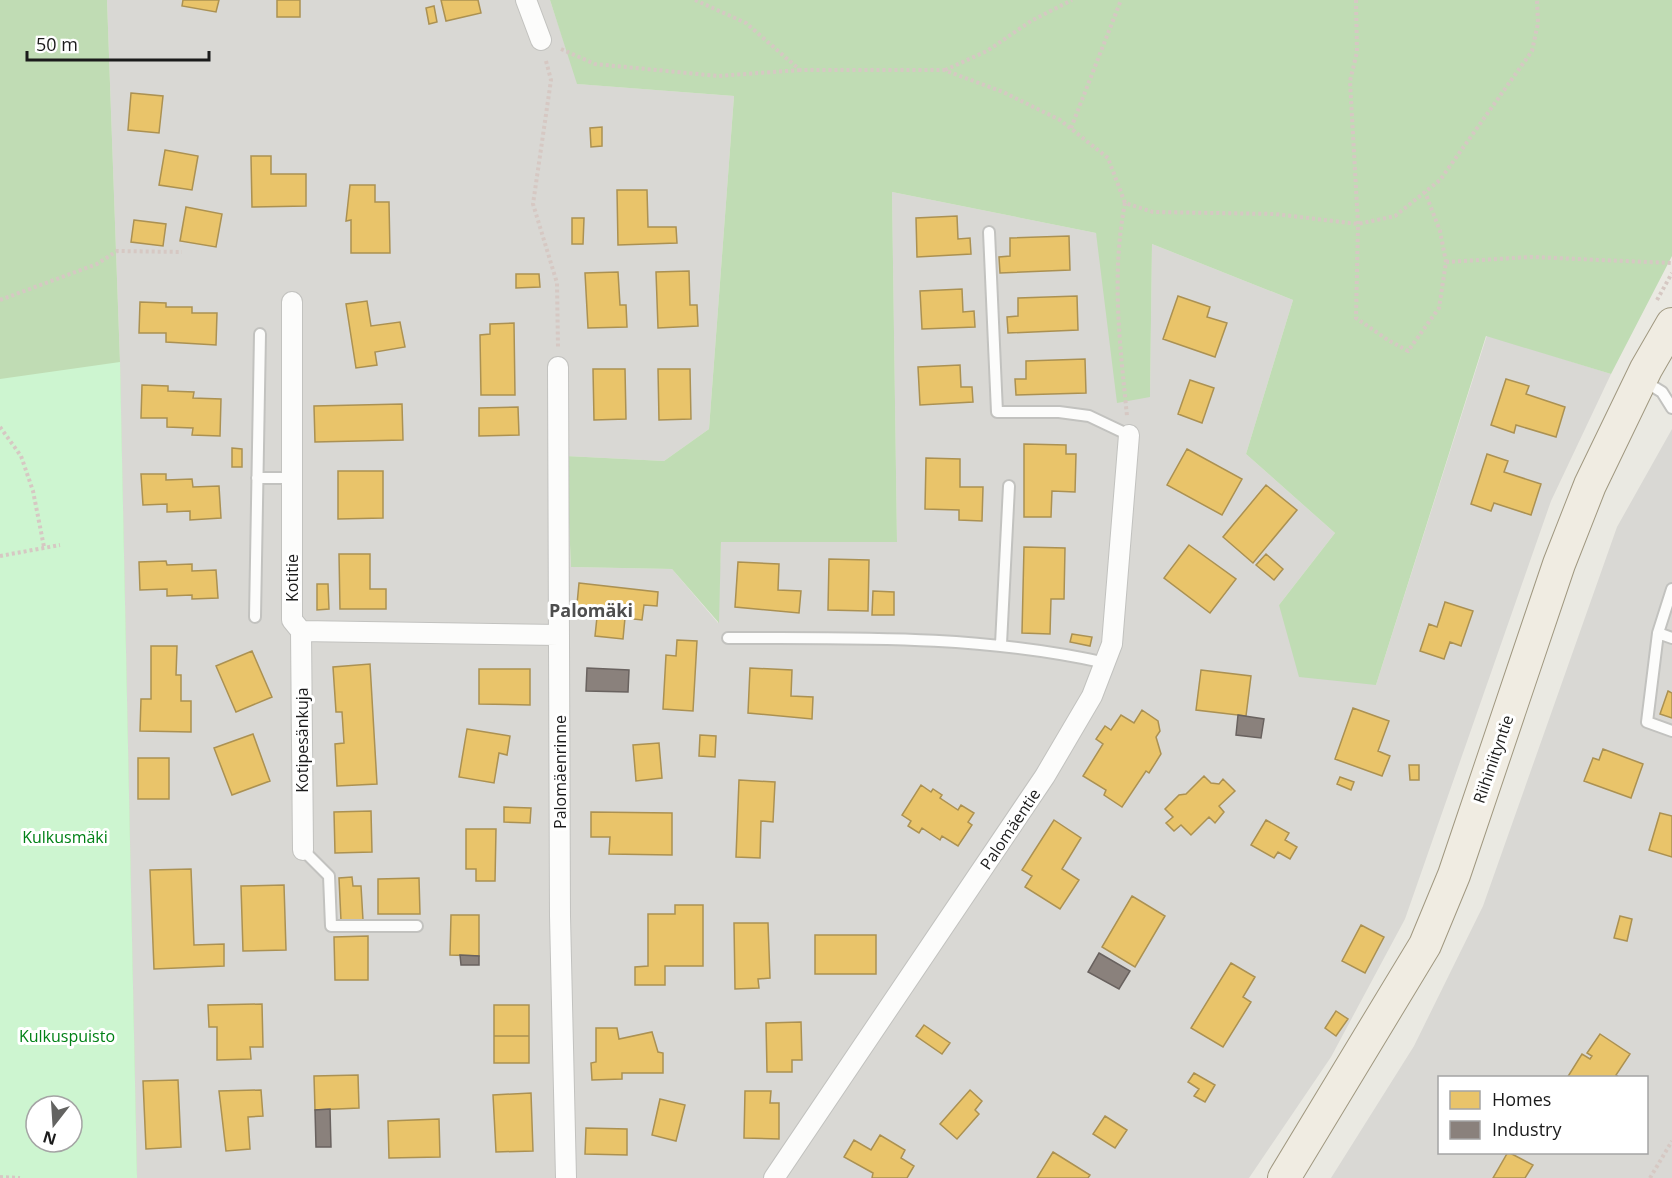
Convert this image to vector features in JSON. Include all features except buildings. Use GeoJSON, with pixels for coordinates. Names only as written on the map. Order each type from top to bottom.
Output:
{"type":"FeatureCollection","features":[{"type":"Feature","properties":{"kind":"main road","name":"Riihiniityntie"},"geometry":{"type":"LineString","coordinates":[[1284,1178],[1425,945],[1454,875],[1559,564],[1590,485],[1641,379],[1672,324]]}},
{"type":"Feature","properties":{"kind":"street"},"geometry":{"type":"LineString","coordinates":[[526,0],[541,40]]}},
{"type":"Feature","properties":{"kind":"street","name":"Kotitie"},"geometry":{"type":"LineString","coordinates":[[292,302],[292,620],[301,631]]}},
{"type":"Feature","properties":{"kind":"street","name":"Palomäenrinne"},"geometry":{"type":"LineString","coordinates":[[558,367],[560,915],[566,1178]]}},
{"type":"Feature","properties":{"kind":"street","name":"Palomäentie"},"geometry":{"type":"LineString","coordinates":[[774,1178],[1045,776],[1092,696],[1112,644],[1129,435]]}},
{"type":"Feature","properties":{"kind":"street"},"geometry":{"type":"LineString","coordinates":[[301,631],[558,635]]}},
{"type":"Feature","properties":{"kind":"street","name":"Kotipesänkuja"},"geometry":{"type":"LineString","coordinates":[[301,631],[303,850]]}},
{"type":"Feature","properties":{"kind":"lane"},"geometry":{"type":"LineString","coordinates":[[989,232],[997,412],[1059,412],[1089,416],[1129,435]]}},
{"type":"Feature","properties":{"kind":"lane"},"geometry":{"type":"LineString","coordinates":[[255,617],[260,334]]}},
{"type":"Feature","properties":{"kind":"lane"},"geometry":{"type":"LineString","coordinates":[[1641,379],[1662,392],[1672,408]]}},
{"type":"Feature","properties":{"kind":"lane"},"geometry":{"type":"LineString","coordinates":[[257,478],[293,478]]}},
{"type":"Feature","properties":{"kind":"lane"},"geometry":{"type":"LineString","coordinates":[[1000,644],[1009,486]]}},
{"type":"Feature","properties":{"kind":"lane"},"geometry":{"type":"LineString","coordinates":[[1672,590],[1658,633],[1647,722],[1672,731]]}},
{"type":"Feature","properties":{"kind":"lane"},"geometry":{"type":"LineString","coordinates":[[1658,633],[1672,638]]}},
{"type":"Feature","properties":{"kind":"lane"},"geometry":{"type":"LineString","coordinates":[[728,638],[922,639],[1000,644],[1106,663]]}},
{"type":"Feature","properties":{"kind":"lane"},"geometry":{"type":"LineString","coordinates":[[303,850],[329,876],[331,926],[417,926]]}},
{"type":"Feature","properties":{"kind":"path"},"geometry":{"type":"LineString","coordinates":[[695,0],[746,23],[800,70]]}},
{"type":"Feature","properties":{"kind":"path"},"geometry":{"type":"LineString","coordinates":[[944,70],[987,51],[1031,21],[1072,0]]}},
{"type":"Feature","properties":{"kind":"path"},"geometry":{"type":"LineString","coordinates":[[1071,128],[1121,0]]}},
{"type":"Feature","properties":{"kind":"path"},"geometry":{"type":"LineString","coordinates":[[1356,0],[1357,52],[1350,81],[1358,224],[1356,318],[1408,351],[1439,308],[1446,262],[1440,231],[1425,192]]}},
{"type":"Feature","properties":{"kind":"path"},"geometry":{"type":"LineString","coordinates":[[1125,203],[1153,212],[1275,214],[1358,224],[1395,216],[1440,180],[1532,51],[1538,23],[1537,0]]}},
{"type":"Feature","properties":{"kind":"path"},"geometry":{"type":"LineString","coordinates":[[541,40],[595,64],[718,76],[800,70],[944,70],[1003,92],[1060,120],[1108,158],[1125,203],[1120,228],[1116,305],[1129,435]]}},
{"type":"Feature","properties":{"kind":"path"},"geometry":{"type":"LineString","coordinates":[[541,40],[551,80],[533,204],[556,283],[558,367]]}},
{"type":"Feature","properties":{"kind":"path"},"geometry":{"type":"LineString","coordinates":[[0,300],[97,264],[117,251],[182,252]]}},
{"type":"Feature","properties":{"kind":"path"},"geometry":{"type":"LineString","coordinates":[[1446,262],[1531,257],[1672,263]]}},
{"type":"Feature","properties":{"kind":"path"},"geometry":{"type":"LineString","coordinates":[[0,427],[21,456],[33,491],[44,547]]}},
{"type":"Feature","properties":{"kind":"path"},"geometry":{"type":"LineString","coordinates":[[0,556],[60,545]]}},
{"type":"Feature","properties":{"kind":"path"},"geometry":{"type":"LineString","coordinates":[[1650,1178],[1672,1141]]}},
{"type":"Feature","properties":{"kind":"path"},"geometry":{"type":"LineString","coordinates":[[0,1177],[20,1178]]}},
{"type":"Feature","properties":{"kind":"shaded area"},"geometry":{"type":"Polygon","coordinates":[[[107,0],[550,0],[578,84],[734,96],[709,429],[664,461],[566,456],[571,567],[672,569],[718,623],[721,542],[897,541],[892,192],[1096,233],[1150,397],[1152,244],[1293,300],[1246,454],[1335,533],[1279,605],[1376,685],[1487,335],[1611,374],[1551,501],[1405,919],[1331,1057],[1249,1178],[137,1178],[120,362],[107,0]]]}},
{"type":"Feature","properties":{"kind":"shaded area"},"geometry":{"type":"Polygon","coordinates":[[[1672,429],[1672,1178],[1331,1178],[1414,1046],[1483,906],[1617,527],[1672,429]]]}},
{"type":"Feature","properties":{"kind":"green space","name":"Kulkuspuisto"},"geometry":{"type":"Polygon","coordinates":[[[0,0],[107,0],[120,362],[137,1175],[0,1168],[0,0]]]}},
{"type":"Feature","properties":{"kind":"green space"},"geometry":{"type":"Polygon","coordinates":[[[550,0],[1672,0],[1672,256],[1611,374],[1486,336],[1376,685],[1299,677],[1279,605],[1335,533],[1246,454],[1293,300],[1152,244],[1150,397],[1117,403],[1096,233],[892,192],[897,542],[721,542],[719,623],[672,569],[571,567],[566,456],[664,461],[709,429],[734,96],[577,84],[550,0]]]}},
{"type":"Feature","properties":{"kind":"green space","name":"Kulkusmäki"},"geometry":{"type":"Polygon","coordinates":[[[120,362],[137,1178],[0,1178],[0,379],[120,362]]]}},
{"type":"Feature","properties":{"kind":"district","name":"Palomäki"},"geometry":{"type":"Point","coordinates":[591,610]}}]}
